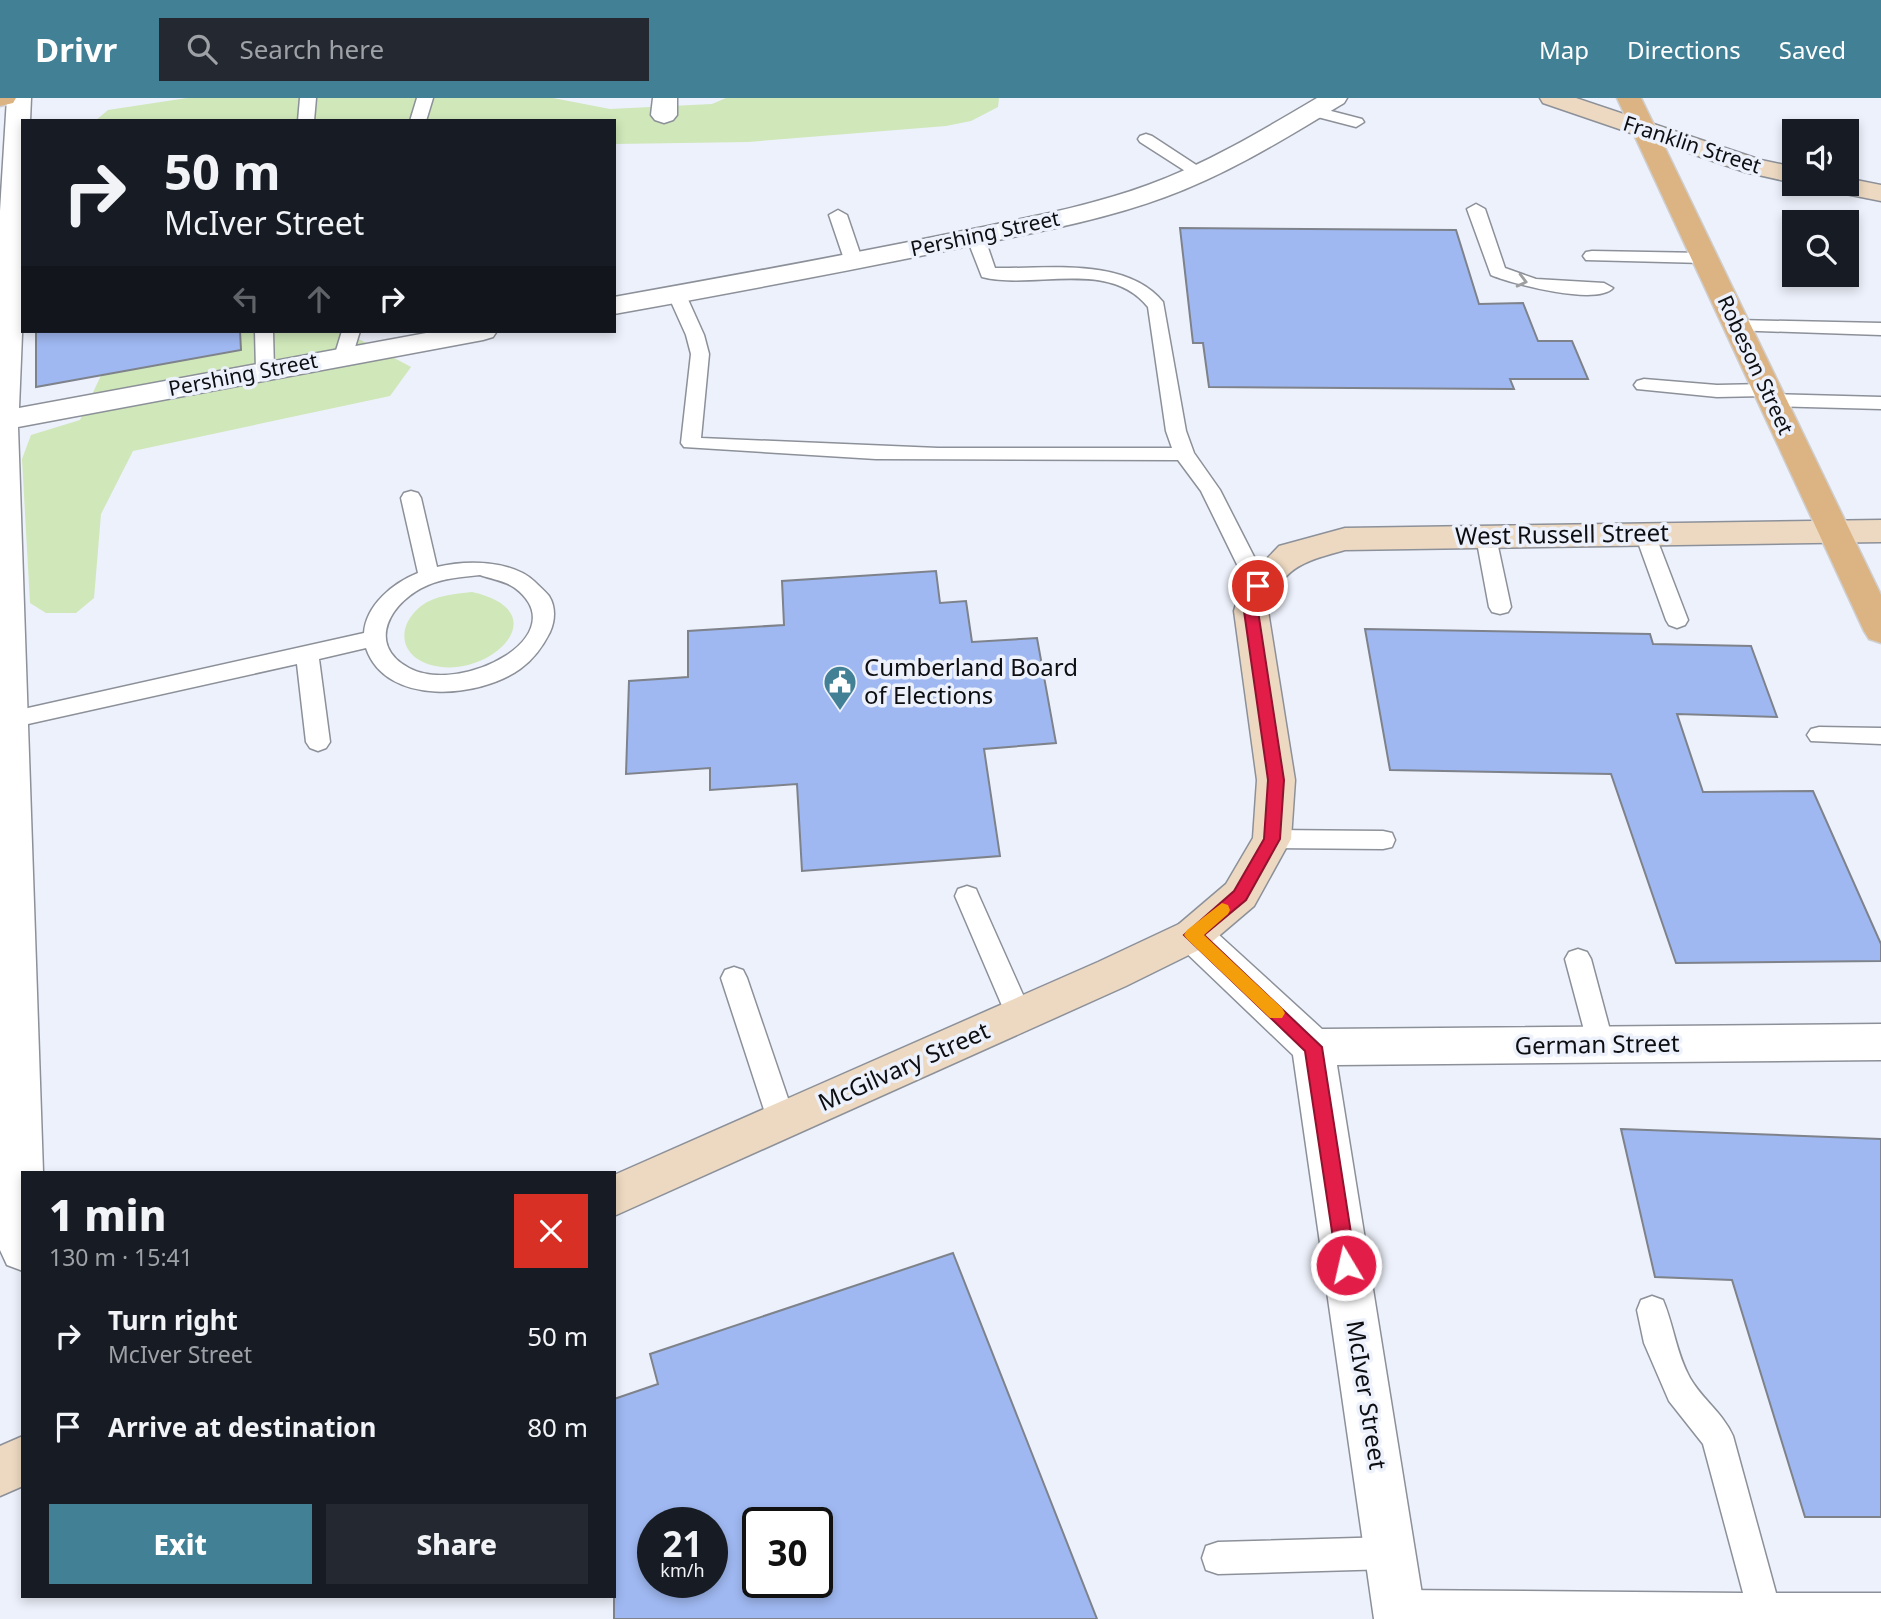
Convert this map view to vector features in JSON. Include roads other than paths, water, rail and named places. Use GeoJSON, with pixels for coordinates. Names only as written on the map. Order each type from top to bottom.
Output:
{"type":"FeatureCollection","features":[{"type":"Feature","properties":{"kind":"main road","name":"Robeson Street"},"geometry":{"type":"LineString","coordinates":[[1629,98],[1881,631]]}},
{"type":"Feature","properties":{"kind":"street"},"geometry":{"type":"LineString","coordinates":[[19,98],[3,420],[10,720],[6,847],[21,1203]]}},
{"type":"Feature","properties":{"kind":"street","name":"Franklin Street"},"geometry":{"type":"LineString","coordinates":[[1552,98],[1754,166],[1782,172]]}},
{"type":"Feature","properties":{"kind":"street","name":"Pershing Street"},"geometry":{"type":"LineString","coordinates":[[616,306],[854,262],[1118,204],[1199,172],[1259,143],[1324,105]]}},
{"type":"Feature","properties":{"kind":"street"},"geometry":{"type":"LineString","coordinates":[[1859,189],[1881,193]]}},
{"type":"Feature","properties":{"kind":"street","name":"Pershing Street"},"geometry":{"type":"LineString","coordinates":[[3,420],[265,371],[347,344],[462,333]]}},
{"type":"Feature","properties":{"kind":"street","name":"West Russell Street"},"geometry":{"type":"LineString","coordinates":[[1258,586],[1291,554],[1345,539],[1881,531]]}},
{"type":"Feature","properties":{"kind":"street"},"geometry":{"type":"LineString","coordinates":[[1258,586],[1251,611],[1276,780],[1272,839],[1240,895],[1193,935],[1313,1047]]}},
{"type":"Feature","properties":{"kind":"street","name":"McGilvary Street"},"geometry":{"type":"LineString","coordinates":[[616,1195],[1193,935]]}},
{"type":"Feature","properties":{"kind":"street","name":"German Street"},"geometry":{"type":"LineString","coordinates":[[1313,1047],[1881,1042]]}},
{"type":"Feature","properties":{"kind":"street","name":"McIver Street"},"geometry":{"type":"LineString","coordinates":[[1313,1047],[1399,1613]]}},
{"type":"Feature","properties":{"kind":"street"},"geometry":{"type":"LineString","coordinates":[[0,1471],[21,1462]]}},
{"type":"Feature","properties":{"kind":"lane"},"geometry":{"type":"LineString","coordinates":[[306,119],[307,98]]}},
{"type":"Feature","properties":{"kind":"lane"},"geometry":{"type":"LineString","coordinates":[[419,119],[425,98]]}},
{"type":"Feature","properties":{"kind":"lane"},"geometry":{"type":"LineString","coordinates":[[1324,105],[1356,122]]}},
{"type":"Feature","properties":{"kind":"lane"},"geometry":{"type":"LineString","coordinates":[[1146,139],[1199,172]]}},
{"type":"Feature","properties":{"kind":"lane"},"geometry":{"type":"LineString","coordinates":[[1476,209],[1497,271],[1517,282],[1560,288],[1604,288]]}},
{"type":"Feature","properties":{"kind":"lane"},"geometry":{"type":"LineString","coordinates":[[838,215],[854,262]]}},
{"type":"Feature","properties":{"kind":"lane"},"geometry":{"type":"LineString","coordinates":[[975,236],[988,273],[1109,275],[1148,295],[1157,306],[1176,431],[1184,454],[1210,490],[1258,586]]}},
{"type":"Feature","properties":{"kind":"lane"},"geometry":{"type":"LineString","coordinates":[[1592,256],[1704,258]]}},
{"type":"Feature","properties":{"kind":"lane"},"geometry":{"type":"LineString","coordinates":[[677,295],[695,335],[700,354],[691,443],[799,450],[1184,454]]}},
{"type":"Feature","properties":{"kind":"lane"},"geometry":{"type":"LineString","coordinates":[[1736,326],[1881,329]]}},
{"type":"Feature","properties":{"kind":"lane"},"geometry":{"type":"LineString","coordinates":[[264,333],[265,371]]}},
{"type":"Feature","properties":{"kind":"lane"},"geometry":{"type":"LineString","coordinates":[[1644,385],[1881,403]]}},
{"type":"Feature","properties":{"kind":"lane"},"geometry":{"type":"LineString","coordinates":[[411,498],[429,576]]}},
{"type":"Feature","properties":{"kind":"lane"},"geometry":{"type":"LineString","coordinates":[[1645,534],[1677,620]]}},
{"type":"Feature","properties":{"kind":"lane"},"geometry":{"type":"LineString","coordinates":[[1486,537],[1500,607]]}},
{"type":"Feature","properties":{"kind":"lane"},"geometry":{"type":"LineString","coordinates":[[481,568],[505,573],[525,582],[538,596],[544,613],[541,632],[529,651],[507,668],[480,679],[450,684],[420,682],[396,673],[380,658],[373,639],[376,621],[387,603],[405,588],[429,576],[455,570],[481,568]]}},
{"type":"Feature","properties":{"kind":"lane"},"geometry":{"type":"LineString","coordinates":[[10,720],[373,639]]}},
{"type":"Feature","properties":{"kind":"lane"},"geometry":{"type":"LineString","coordinates":[[307,654],[318,742]]}},
{"type":"Feature","properties":{"kind":"lane"},"geometry":{"type":"LineString","coordinates":[[1819,735],[1881,736]]}},
{"type":"Feature","properties":{"kind":"lane"},"geometry":{"type":"LineString","coordinates":[[1272,839],[1383,840]]}},
{"type":"Feature","properties":{"kind":"lane"},"geometry":{"type":"LineString","coordinates":[[967,896],[1019,1015]]}},
{"type":"Feature","properties":{"kind":"lane"},"geometry":{"type":"LineString","coordinates":[[1578,960],[1601,1045]]}},
{"type":"Feature","properties":{"kind":"lane"},"geometry":{"type":"LineString","coordinates":[[734,978],[782,1122]]}},
{"type":"Feature","properties":{"kind":"lane"},"geometry":{"type":"LineString","coordinates":[[1652,1310],[1659,1343],[1680,1390],[1717,1436],[1764,1609]]}},
{"type":"Feature","properties":{"kind":"lane"},"geometry":{"type":"LineString","coordinates":[[1218,1558],[1390,1553]]}},
{"type":"Feature","properties":{"kind":"lane"},"geometry":{"type":"LineString","coordinates":[[1399,1613],[1881,1610]]}},
{"type":"Feature","properties":{"kind":"place","name":"Cumberland Board of Elections"},"geometry":{"type":"Point","coordinates":[840,712]}}]}
